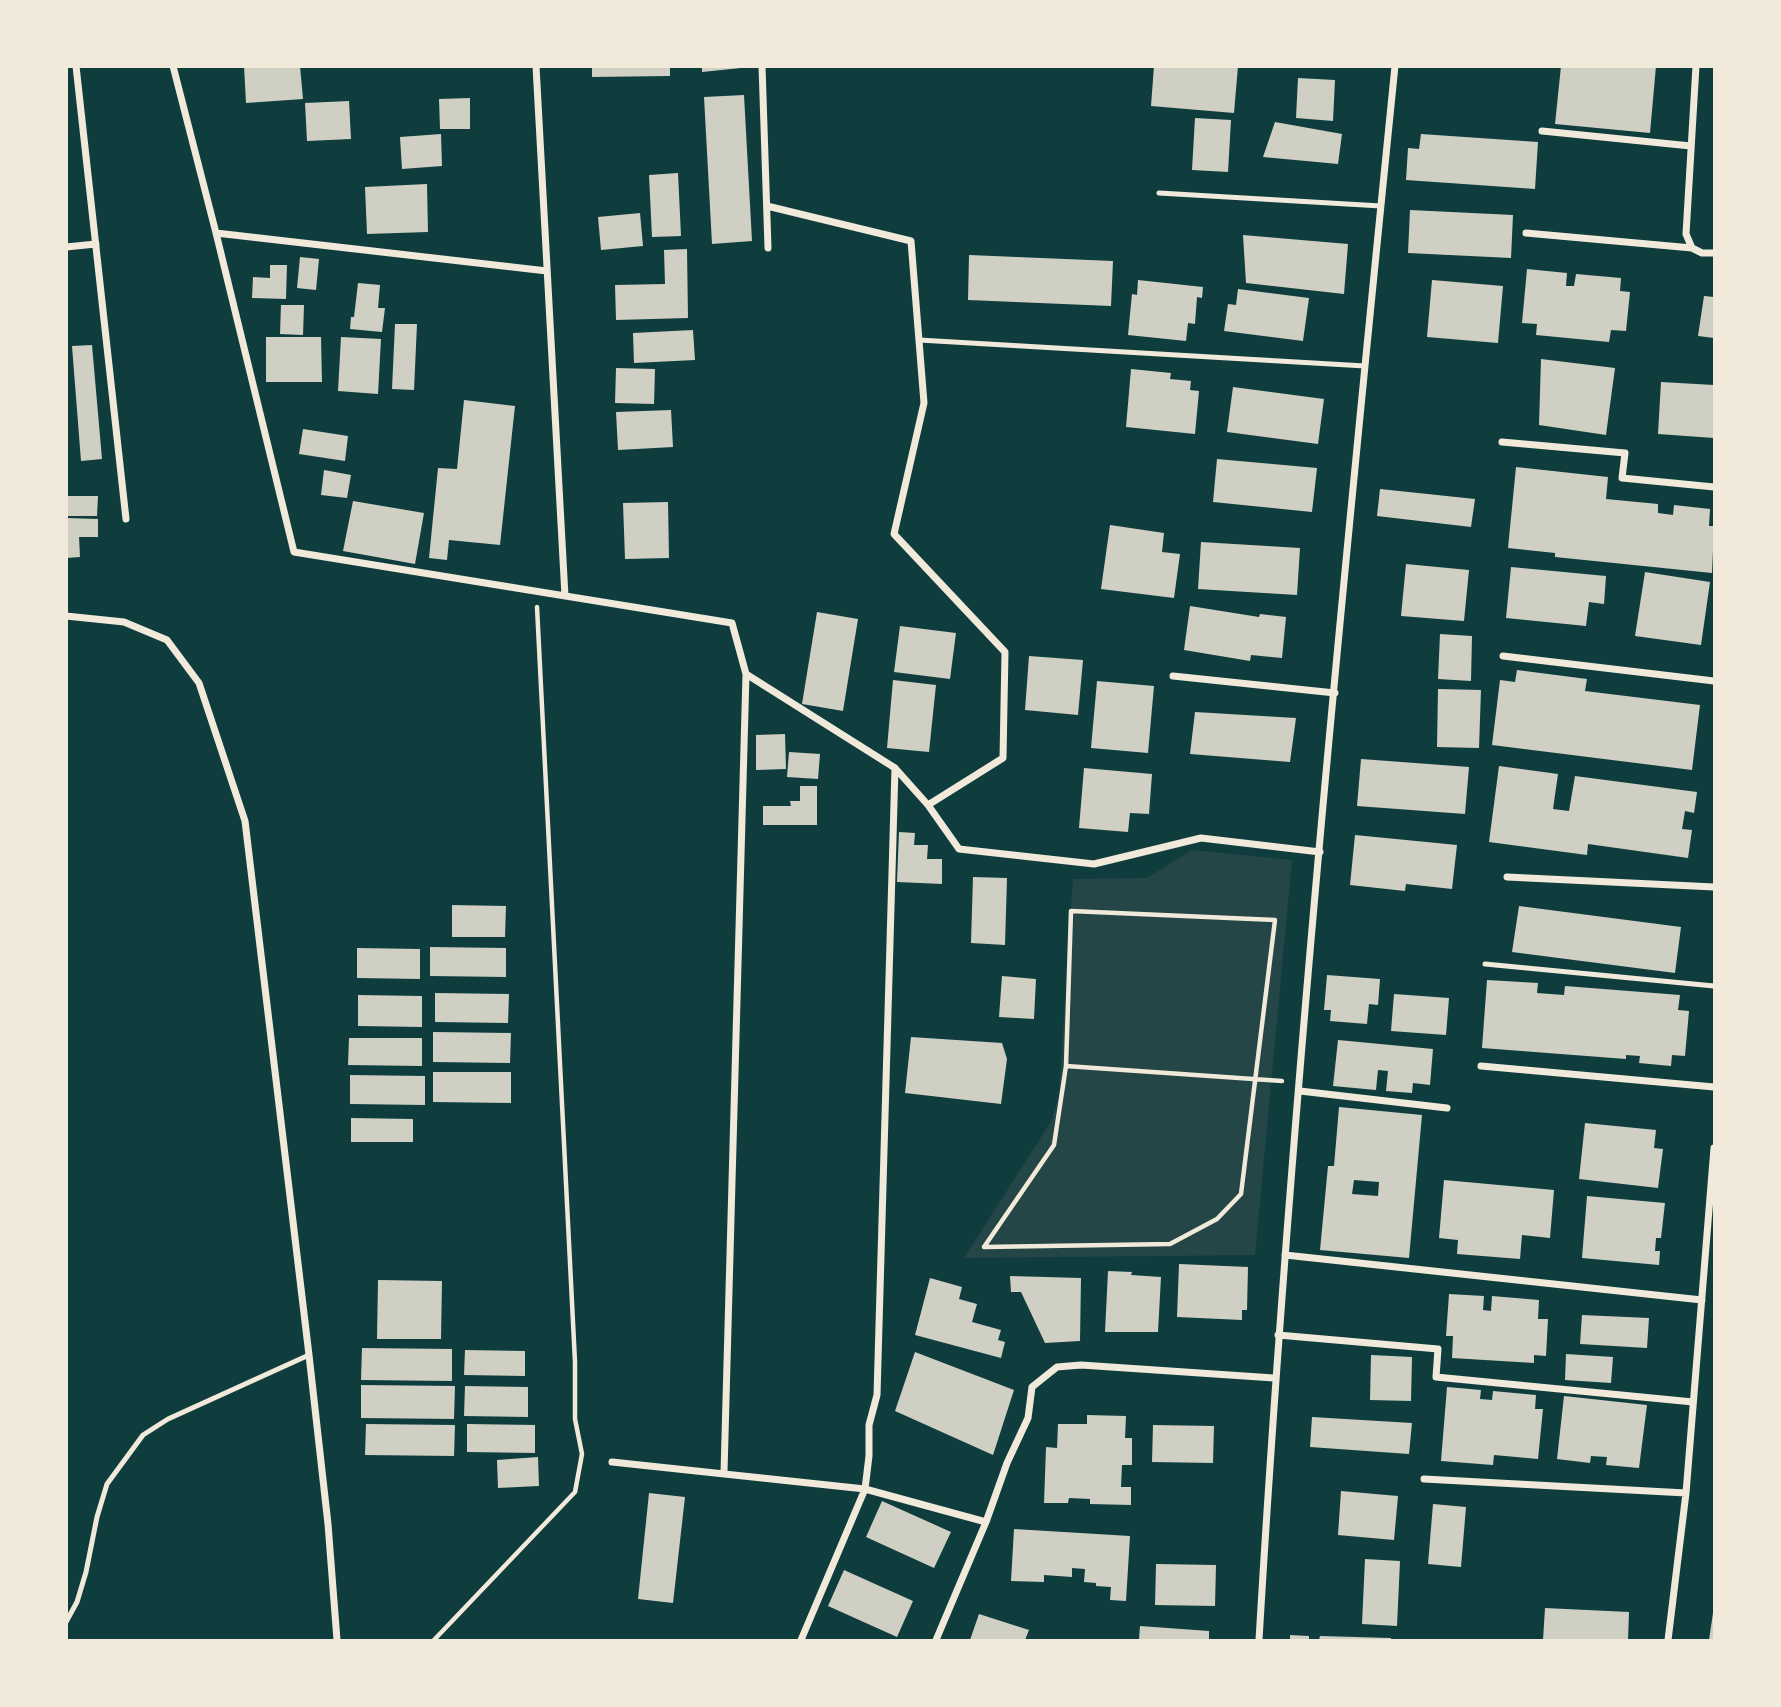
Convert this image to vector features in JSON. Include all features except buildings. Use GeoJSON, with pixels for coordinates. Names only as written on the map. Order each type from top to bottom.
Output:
{"type":"FeatureCollection","features":[{"type":"Feature","properties":{"kind":"street"},"geometry":{"type":"LineString","coordinates":[[76,66],[126,519]]}},
{"type":"Feature","properties":{"kind":"street"},"geometry":{"type":"LineString","coordinates":[[173,66],[294,552],[732,623],[746,674],[724,1472]]}},
{"type":"Feature","properties":{"kind":"street"},"geometry":{"type":"LineString","coordinates":[[536,66],[565,596]]}},
{"type":"Feature","properties":{"kind":"street"},"geometry":{"type":"LineString","coordinates":[[762,66],[768,248]]}},
{"type":"Feature","properties":{"kind":"street"},"geometry":{"type":"LineString","coordinates":[[1259,1640],[1278,1335],[1320,852],[1395,66]]}},
{"type":"Feature","properties":{"kind":"street"},"geometry":{"type":"LineString","coordinates":[[1692,248],[1686,234],[1696,66]]}},
{"type":"Feature","properties":{"kind":"street"},"geometry":{"type":"LineString","coordinates":[[1542,131],[1691,146]]}},
{"type":"Feature","properties":{"kind":"street"},"geometry":{"type":"LineString","coordinates":[[767,206],[911,241],[924,402],[894,534],[1005,652],[1003,758],[928,805]]}},
{"type":"Feature","properties":{"kind":"street"},"geometry":{"type":"LineString","coordinates":[[216,233],[547,271]]}},
{"type":"Feature","properties":{"kind":"street"},"geometry":{"type":"LineString","coordinates":[[1526,233],[1692,248],[1702,253],[1714,253]]}},
{"type":"Feature","properties":{"kind":"street"},"geometry":{"type":"LineString","coordinates":[[66,247],[96,244]]}},
{"type":"Feature","properties":{"kind":"street"},"geometry":{"type":"LineString","coordinates":[[1502,442],[1625,453],[1622,478],[1714,487]]}},
{"type":"Feature","properties":{"kind":"street"},"geometry":{"type":"LineString","coordinates":[[66,616],[124,622],[167,640],[199,683],[245,821],[309,1354],[328,1524],[337,1640]]}},
{"type":"Feature","properties":{"kind":"street"},"geometry":{"type":"LineString","coordinates":[[1503,656],[1714,681]]}},
{"type":"Feature","properties":{"kind":"street"},"geometry":{"type":"LineString","coordinates":[[746,674],[895,768],[928,805],[960,849],[1094,864],[1200,838],[1320,852]]}},
{"type":"Feature","properties":{"kind":"street"},"geometry":{"type":"LineString","coordinates":[[1173,676],[1335,693]]}},
{"type":"Feature","properties":{"kind":"street"},"geometry":{"type":"LineString","coordinates":[[802,1640],[864,1489],[869,1456],[869,1425],[877,1395],[895,768]]}},
{"type":"Feature","properties":{"kind":"street"},"geometry":{"type":"LineString","coordinates":[[1507,877],[1714,887]]}},
{"type":"Feature","properties":{"kind":"street"},"geometry":{"type":"LineString","coordinates":[[1481,1066],[1714,1087]]}},
{"type":"Feature","properties":{"kind":"street"},"geometry":{"type":"LineString","coordinates":[[1300,1086],[1447,1108]]}},
{"type":"Feature","properties":{"kind":"street"},"geometry":{"type":"LineString","coordinates":[[1668,1640],[1686,1493],[1714,1148]]}},
{"type":"Feature","properties":{"kind":"street"},"geometry":{"type":"LineString","coordinates":[[1285,1255],[1702,1300]]}},
{"type":"Feature","properties":{"kind":"street"},"geometry":{"type":"LineString","coordinates":[[1278,1335],[1438,1349],[1436,1377],[1693,1402]]}},
{"type":"Feature","properties":{"kind":"street"},"geometry":{"type":"LineString","coordinates":[[936,1640],[986,1522],[1007,1463],[1028,1418],[1032,1387],[1057,1367],[1081,1365],[1275,1378]]}},
{"type":"Feature","properties":{"kind":"street"},"geometry":{"type":"LineString","coordinates":[[612,1462],[864,1489],[986,1522]]}},
{"type":"Feature","properties":{"kind":"street"},"geometry":{"type":"LineString","coordinates":[[1424,1479],[1686,1493]]}},
{"type":"Feature","properties":{"kind":"lane"},"geometry":{"type":"LineString","coordinates":[[1159,193],[1381,206]]}},
{"type":"Feature","properties":{"kind":"lane"},"geometry":{"type":"LineString","coordinates":[[919,340],[1366,366]]}},
{"type":"Feature","properties":{"kind":"lane"},"geometry":{"type":"LineString","coordinates":[[1485,964],[1714,986]]}},
{"type":"Feature","properties":{"kind":"lane"},"geometry":{"type":"LineString","coordinates":[[66,1622],[77,1602],[86,1572],[107,1484],[143,1435],[168,1419],[309,1354]]}},
{"type":"Feature","properties":{"kind":"path"},"geometry":{"type":"LineString","coordinates":[[435,1640],[575,1492],[582,1454],[575,1419],[575,1362],[536,592]]}},
{"type":"Feature","properties":{"kind":"path"},"geometry":{"type":"LineString","coordinates":[[1071,911],[1275,920],[1256,1079],[1241,1194],[1217,1219],[1170,1244],[984,1247],[1054,1145],[1066,1066],[1071,911]]}},
{"type":"Feature","properties":{"kind":"path"},"geometry":{"type":"LineString","coordinates":[[1066,1066],[1256,1079],[1300,1086]]}},
{"type":"Feature","properties":{"kind":"shaded area"},"geometry":{"type":"Polygon","coordinates":[[[1192,850],[1292,860],[1255,1255],[964,1258],[1052,1120],[1059,1095],[1073,879],[1147,878],[1192,850]]]}}]}
